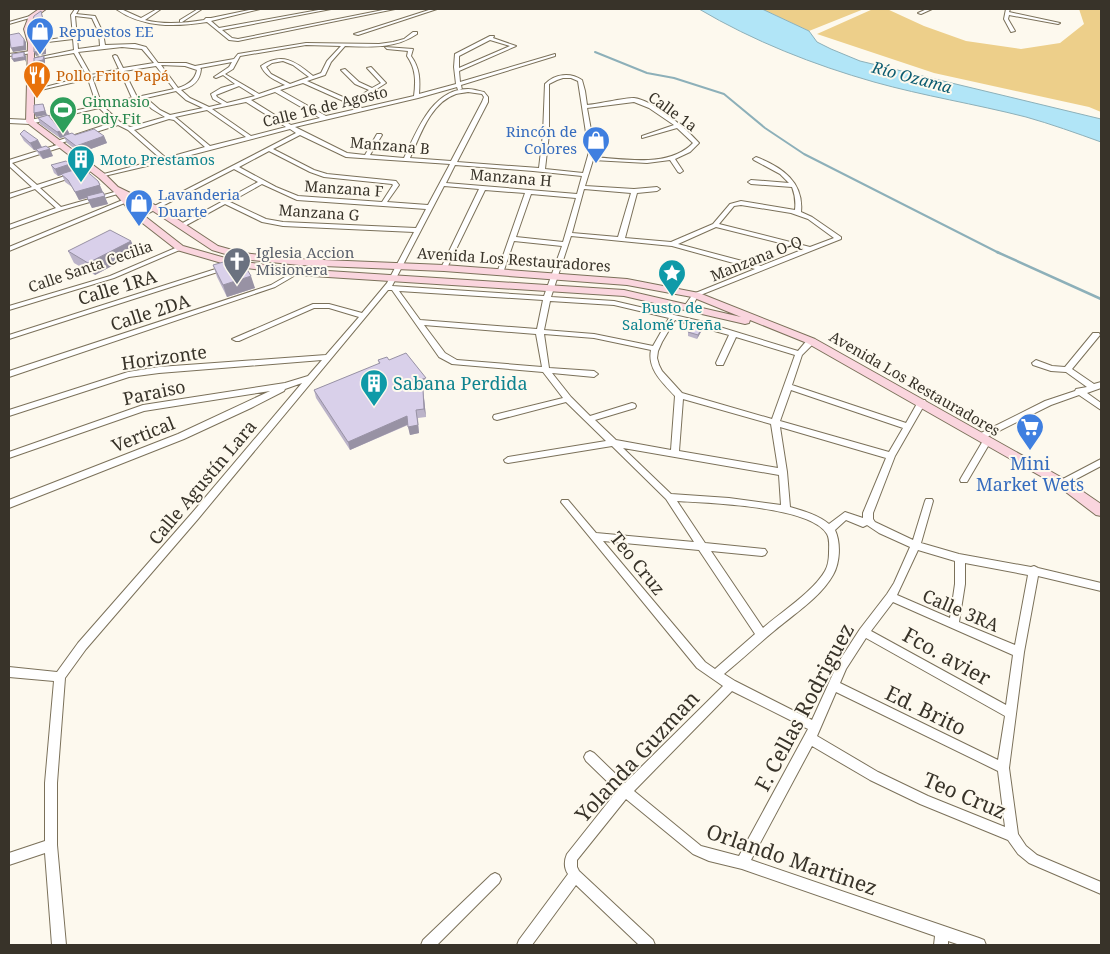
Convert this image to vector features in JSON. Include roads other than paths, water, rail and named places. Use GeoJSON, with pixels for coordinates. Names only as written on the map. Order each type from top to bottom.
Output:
{"type":"FeatureCollection","features":[{"type":"Feature","properties":{"kind":"street"},"geometry":{"type":"LineString","coordinates":[[9,23],[28,17],[43,9]]}},
{"type":"Feature","properties":{"kind":"street"},"geometry":{"type":"LineString","coordinates":[[77,9],[73,15],[76,52],[90,78],[100,106],[118,123],[130,129],[166,160]]}},
{"type":"Feature","properties":{"kind":"street"},"geometry":{"type":"LineString","coordinates":[[119,9],[141,20],[161,24],[206,19],[258,9]]}},
{"type":"Feature","properties":{"kind":"street"},"geometry":{"type":"LineString","coordinates":[[141,20],[159,9]]}},
{"type":"Feature","properties":{"kind":"street"},"geometry":{"type":"LineString","coordinates":[[178,23],[200,9]]}},
{"type":"Feature","properties":{"kind":"street"},"geometry":{"type":"LineString","coordinates":[[230,14],[238,9]]}},
{"type":"Feature","properties":{"kind":"street"},"geometry":{"type":"LineString","coordinates":[[219,29],[329,9]]}},
{"type":"Feature","properties":{"kind":"street"},"geometry":{"type":"LineString","coordinates":[[358,9],[376,27]]}},
{"type":"Feature","properties":{"kind":"street"},"geometry":{"type":"LineString","coordinates":[[206,19],[235,40],[332,22],[367,18],[393,9]]}},
{"type":"Feature","properties":{"kind":"street"},"geometry":{"type":"LineString","coordinates":[[356,34],[435,9]]}},
{"type":"Feature","properties":{"kind":"street"},"geometry":{"type":"LineString","coordinates":[[920,13],[930,9]]}},
{"type":"Feature","properties":{"kind":"street"},"geometry":{"type":"LineString","coordinates":[[318,11],[332,22]]}},
{"type":"Feature","properties":{"kind":"street"},"geometry":{"type":"LineString","coordinates":[[1014,31],[1006,18],[1008,11],[1058,23]]}},
{"type":"Feature","properties":{"kind":"street"},"geometry":{"type":"LineString","coordinates":[[1032,26],[1038,13]]}},
{"type":"Feature","properties":{"kind":"street"},"geometry":{"type":"LineString","coordinates":[[73,15],[94,17],[101,33],[103,48]]}},
{"type":"Feature","properties":{"kind":"street"},"geometry":{"type":"LineString","coordinates":[[17,16],[28,17]]}},
{"type":"Feature","properties":{"kind":"street"},"geometry":{"type":"LineString","coordinates":[[28,17],[27,29],[31,44],[32,92],[30,122]]}},
{"type":"Feature","properties":{"kind":"street"},"geometry":{"type":"LineString","coordinates":[[279,18],[293,29]]}},
{"type":"Feature","properties":{"kind":"street"},"geometry":{"type":"LineString","coordinates":[[178,23],[183,28]]}},
{"type":"Feature","properties":{"kind":"street"},"geometry":{"type":"LineString","coordinates":[[254,23],[267,34]]}},
{"type":"Feature","properties":{"kind":"street"},"geometry":{"type":"LineString","coordinates":[[216,77],[227,72],[238,55],[312,43],[368,45],[402,41],[414,33]]}},
{"type":"Feature","properties":{"kind":"street"},"geometry":{"type":"LineString","coordinates":[[406,160],[433,108],[460,88],[457,56],[495,35]]}},
{"type":"Feature","properties":{"kind":"street"},"geometry":{"type":"LineString","coordinates":[[31,44],[74,37]]}},
{"type":"Feature","properties":{"kind":"street"},"geometry":{"type":"LineString","coordinates":[[458,70],[514,46],[489,38]]}},
{"type":"Feature","properties":{"kind":"street"},"geometry":{"type":"LineString","coordinates":[[10,56],[76,52],[129,45],[141,46],[176,89],[188,99],[208,109],[250,137]]}},
{"type":"Feature","properties":{"kind":"street"},"geometry":{"type":"LineString","coordinates":[[130,129],[169,117],[247,100],[323,74],[329,62],[344,45]]}},
{"type":"Feature","properties":{"kind":"street"},"geometry":{"type":"LineString","coordinates":[[368,45],[375,50],[411,50],[409,56],[414,62],[418,78],[416,97]]}},
{"type":"Feature","properties":{"kind":"street","name":"Calle 16 de Agosto"},"geometry":{"type":"LineString","coordinates":[[102,176],[361,109],[460,88],[553,55]]}},
{"type":"Feature","properties":{"kind":"street"},"geometry":{"type":"LineString","coordinates":[[115,56],[135,99]]}},
{"type":"Feature","properties":{"kind":"street"},"geometry":{"type":"LineString","coordinates":[[32,92],[156,63],[196,67],[235,60]]}},
{"type":"Feature","properties":{"kind":"street"},"geometry":{"type":"LineString","coordinates":[[290,86],[269,75],[263,67],[267,64],[285,60],[290,61],[311,78]]}},
{"type":"Feature","properties":{"kind":"street"},"geometry":{"type":"LineString","coordinates":[[9,121],[30,122],[191,85],[198,77],[199,69],[196,67]]}},
{"type":"Feature","properties":{"kind":"street"},"geometry":{"type":"LineString","coordinates":[[352,102],[384,82],[369,68]]}},
{"type":"Feature","properties":{"kind":"street"},"geometry":{"type":"LineString","coordinates":[[343,70],[357,83],[372,90]]}},
{"type":"Feature","properties":{"kind":"street"},"geometry":{"type":"LineString","coordinates":[[225,75],[260,96]]}},
{"type":"Feature","properties":{"kind":"street"},"geometry":{"type":"LineString","coordinates":[[542,170],[546,134],[547,84],[558,77],[566,76],[580,80],[592,152],[566,244],[548,293],[540,333],[546,371],[568,399],[669,498],[762,635]]}},
{"type":"Feature","properties":{"kind":"street"},"geometry":{"type":"LineString","coordinates":[[303,81],[352,102],[361,109]]}},
{"type":"Feature","properties":{"kind":"street"},"geometry":{"type":"LineString","coordinates":[[226,104],[214,98],[213,94],[239,84]]}},
{"type":"Feature","properties":{"kind":"street","name":"Calle Agustín Lara"},"geometry":{"type":"LineString","coordinates":[[60,676],[82,646],[329,356],[390,288],[392,278],[416,230],[486,97],[484,93],[460,88]]}},
{"type":"Feature","properties":{"kind":"street"},"geometry":{"type":"LineString","coordinates":[[277,91],[325,118]]}},
{"type":"Feature","properties":{"kind":"street"},"geometry":{"type":"LineString","coordinates":[[143,97],[150,105],[169,117],[176,119],[209,148]]}},
{"type":"Feature","properties":{"kind":"street","name":"Manzana B"},"geometry":{"type":"LineString","coordinates":[[247,100],[300,133],[336,152],[366,157],[452,163]]}},
{"type":"Feature","properties":{"kind":"street","name":"Calle 1a"},"geometry":{"type":"LineString","coordinates":[[585,107],[634,100],[648,105],[677,126],[696,144],[692,150],[672,158],[635,161],[590,158]]}},
{"type":"Feature","properties":{"kind":"street","name":"Avenida Los Restauradores"},"geometry":{"type":"LineString","coordinates":[[30,122],[102,176],[116,191],[156,209],[215,248],[242,256],[299,262],[444,268],[627,282],[695,295],[811,341],[922,402],[1062,483],[1101,511]]}},
{"type":"Feature","properties":{"kind":"street"},"geometry":{"type":"LineString","coordinates":[[60,209],[9,162],[118,123]]}},
{"type":"Feature","properties":{"kind":"street"},"geometry":{"type":"LineString","coordinates":[[644,137],[677,126]]}},
{"type":"Feature","properties":{"kind":"street"},"geometry":{"type":"LineString","coordinates":[[139,216],[156,209],[300,133]]}},
{"type":"Feature","properties":{"kind":"street"},"geometry":{"type":"LineString","coordinates":[[366,157],[379,135]]}},
{"type":"Feature","properties":{"kind":"street"},"geometry":{"type":"LineString","coordinates":[[269,149],[326,176],[394,182],[396,185],[384,203]]}},
{"type":"Feature","properties":{"kind":"street"},"geometry":{"type":"LineString","coordinates":[[672,158],[680,171]]}},
{"type":"Feature","properties":{"kind":"street"},"geometry":{"type":"LineString","coordinates":[[672,244],[715,225],[725,212],[736,204],[741,203],[798,213],[801,202],[794,185],[780,170],[756,158]]}},
{"type":"Feature","properties":{"kind":"street"},"geometry":{"type":"LineString","coordinates":[[452,163],[585,175]]}},
{"type":"Feature","properties":{"kind":"street","name":"Manzana F"},"geometry":{"type":"LineString","coordinates":[[234,167],[261,182],[297,198],[428,207]]}},
{"type":"Feature","properties":{"kind":"street"},"geometry":{"type":"LineString","coordinates":[[9,196],[92,168]]}},
{"type":"Feature","properties":{"kind":"street"},"geometry":{"type":"LineString","coordinates":[[181,226],[261,182]]}},
{"type":"Feature","properties":{"kind":"street"},"geometry":{"type":"LineString","coordinates":[[751,182],[794,185]]}},
{"type":"Feature","properties":{"kind":"street","name":"Manzana H"},"geometry":{"type":"LineString","coordinates":[[441,184],[579,196]]}},
{"type":"Feature","properties":{"kind":"street"},"geometry":{"type":"LineString","coordinates":[[581,187],[634,191],[657,189]]}},
{"type":"Feature","properties":{"kind":"street"},"geometry":{"type":"LineString","coordinates":[[444,268],[484,188]]}},
{"type":"Feature","properties":{"kind":"street"},"geometry":{"type":"LineString","coordinates":[[10,224],[116,191],[139,216],[180,248],[235,264],[297,272],[392,278],[548,293],[600,301],[673,317],[799,354]]}},
{"type":"Feature","properties":{"kind":"street"},"geometry":{"type":"LineString","coordinates":[[500,273],[529,191]]}},
{"type":"Feature","properties":{"kind":"street"},"geometry":{"type":"LineString","coordinates":[[621,239],[634,191]]}},
{"type":"Feature","properties":{"kind":"street"},"geometry":{"type":"LineString","coordinates":[[9,249],[125,201]]}},
{"type":"Feature","properties":{"kind":"street","name":"Manzana G"},"geometry":{"type":"LineString","coordinates":[[226,202],[264,220],[283,224],[416,230]]}},
{"type":"Feature","properties":{"kind":"street","name":"Manzana O-Q"},"geometry":{"type":"LineString","coordinates":[[687,308],[695,295],[839,238],[816,221],[798,213]]}},
{"type":"Feature","properties":{"kind":"street"},"geometry":{"type":"LineString","coordinates":[[715,225],[811,249]]}},
{"type":"Feature","properties":{"kind":"street"},"geometry":{"type":"LineString","coordinates":[[568,234],[672,244],[763,269]]}},
{"type":"Feature","properties":{"kind":"street"},"geometry":{"type":"LineString","coordinates":[[512,239],[566,244]]}},
{"type":"Feature","properties":{"kind":"street","name":"Calle Santa Cecilia"},"geometry":{"type":"LineString","coordinates":[[9,308],[112,277],[180,248]]}},
{"type":"Feature","properties":{"kind":"street","name":"Calle 1RA"},"geometry":{"type":"LineString","coordinates":[[9,337],[235,264]]}},
{"type":"Feature","properties":{"kind":"street","name":"Calle 2DA"},"geometry":{"type":"LineString","coordinates":[[9,374],[273,286],[297,272]]}},
{"type":"Feature","properties":{"kind":"street"},"geometry":{"type":"LineString","coordinates":[[390,288],[548,293],[624,293],[778,328]]}},
{"type":"Feature","properties":{"kind":"street"},"geometry":{"type":"LineString","coordinates":[[390,288],[442,355],[455,362],[594,374]]}},
{"type":"Feature","properties":{"kind":"street"},"geometry":{"type":"LineString","coordinates":[[236,339],[313,306],[329,306],[364,316]]}},
{"type":"Feature","properties":{"kind":"street"},"geometry":{"type":"LineString","coordinates":[[673,317],[655,349],[652,360],[656,372],[679,396],[891,456]]}},
{"type":"Feature","properties":{"kind":"street"},"geometry":{"type":"LineString","coordinates":[[418,322],[594,336],[655,349]]}},
{"type":"Feature","properties":{"kind":"street"},"geometry":{"type":"LineString","coordinates":[[720,363],[732,335]]}},
{"type":"Feature","properties":{"kind":"street"},"geometry":{"type":"LineString","coordinates":[[1068,370],[1096,335]]}},
{"type":"Feature","properties":{"kind":"street"},"geometry":{"type":"LineString","coordinates":[[786,509],[783,472],[775,423],[799,354],[811,341]]}},
{"type":"Feature","properties":{"kind":"street","name":"Horizonte"},"geometry":{"type":"LineString","coordinates":[[9,413],[82,388],[128,375],[159,370],[329,356]]}},
{"type":"Feature","properties":{"kind":"street"},"geometry":{"type":"LineString","coordinates":[[1036,363],[1051,368],[1068,370],[1098,386]]}},
{"type":"Feature","properties":{"kind":"street","name":"Paraiso"},"geometry":{"type":"LineString","coordinates":[[9,455],[143,408],[286,386],[311,378]]}},
{"type":"Feature","properties":{"kind":"street","name":"Vertical"},"geometry":{"type":"LineString","coordinates":[[9,504],[226,418],[286,386]]}},
{"type":"Feature","properties":{"kind":"street"},"geometry":{"type":"LineString","coordinates":[[788,386],[906,426]]}},
{"type":"Feature","properties":{"kind":"street"},"geometry":{"type":"LineString","coordinates":[[964,480],[984,439],[1048,403],[1098,386]]}},
{"type":"Feature","properties":{"kind":"street"},"geometry":{"type":"LineString","coordinates":[[1079,391],[1101,407]]}},
{"type":"Feature","properties":{"kind":"street"},"geometry":{"type":"LineString","coordinates":[[675,453],[679,396]]}},
{"type":"Feature","properties":{"kind":"street"},"geometry":{"type":"LineString","coordinates":[[497,417],[568,399]]}},
{"type":"Feature","properties":{"kind":"street"},"geometry":{"type":"LineString","coordinates":[[922,402],[906,426],[891,456],[868,513],[868,520],[872,525],[916,544],[960,558],[1034,570],[1068,577],[1101,587]]}},
{"type":"Feature","properties":{"kind":"street"},"geometry":{"type":"LineString","coordinates":[[590,419],[632,406]]}},
{"type":"Feature","properties":{"kind":"street"},"geometry":{"type":"LineString","coordinates":[[508,460],[614,442],[783,472]]}},
{"type":"Feature","properties":{"kind":"street"},"geometry":{"type":"LineString","coordinates":[[1062,483],[1101,462]]}},
{"type":"Feature","properties":{"kind":"street"},"geometry":{"type":"LineString","coordinates":[[669,498],[722,501],[786,509],[811,516],[830,529],[834,536],[834,551],[830,572],[809,596],[716,675]]}},
{"type":"Feature","properties":{"kind":"street","name":"F. Cellas Rodriguez"},"geometry":{"type":"LineString","coordinates":[[742,863],[812,733],[842,666],[864,632],[891,597],[916,544],[929,501]]}},
{"type":"Feature","properties":{"kind":"street","name":"Teo Cruz"},"geometry":{"type":"LineString","coordinates":[[565,502],[701,665],[812,733],[874,776],[924,800],[1012,836],[1022,850],[1033,859],[1101,888]]}},
{"type":"Feature","properties":{"kind":"street"},"geometry":{"type":"LineString","coordinates":[[830,529],[844,516],[863,523],[868,520]]}},
{"type":"Feature","properties":{"kind":"street"},"geometry":{"type":"LineString","coordinates":[[593,536],[762,552]]}},
{"type":"Feature","properties":{"kind":"street"},"geometry":{"type":"LineString","coordinates":[[954,624],[960,584],[960,558]]}},
{"type":"Feature","properties":{"kind":"street"},"geometry":{"type":"LineString","coordinates":[[1012,836],[1003,768],[1019,652],[1034,570]]}},
{"type":"Feature","properties":{"kind":"street","name":"Calle 3RA"},"geometry":{"type":"LineString","coordinates":[[891,597],[1019,652]]}},
{"type":"Feature","properties":{"kind":"street","name":"Fco. avier"},"geometry":{"type":"LineString","coordinates":[[864,632],[1011,714]]}},
{"type":"Feature","properties":{"kind":"street"},"geometry":{"type":"LineString","coordinates":[[9,672],[60,676],[50,784],[51,845],[59,945]]}},
{"type":"Feature","properties":{"kind":"street","name":"Yolanda Guzman"},"geometry":{"type":"LineString","coordinates":[[575,875],[571,868],[571,858],[625,791],[731,685]]}},
{"type":"Feature","properties":{"kind":"street","name":"Ed. Brito"},"geometry":{"type":"LineString","coordinates":[[833,685],[1003,768]]}},
{"type":"Feature","properties":{"kind":"street","name":"Orlando Martinez"},"geometry":{"type":"LineString","coordinates":[[590,757],[625,791],[697,850],[742,863],[941,939],[979,945]]}},
{"type":"Feature","properties":{"kind":"street"},"geometry":{"type":"LineString","coordinates":[[9,859],[51,845]]}},
{"type":"Feature","properties":{"kind":"street"},"geometry":{"type":"LineString","coordinates":[[524,945],[575,875],[648,945]]}},
{"type":"Feature","properties":{"kind":"street"},"geometry":{"type":"LineString","coordinates":[[428,945],[495,879]]}},
{"type":"Feature","properties":{"kind":"water","name":"Río Ozama"},"geometry":{"type":"Polygon","coordinates":[[[699,9],[762,9],[809,31],[817,42],[860,61],[1101,119],[1101,142],[1026,117],[893,87],[829,68],[762,42],[699,9]]]}},
{"type":"Feature","properties":{"kind":"waterway"},"geometry":{"type":"LineString","coordinates":[[595,52],[647,73],[674,78],[724,94],[765,128],[804,154],[997,252]]}},
{"type":"Feature","properties":{"kind":"waterway"},"geometry":{"type":"LineString","coordinates":[[997,252],[1101,299]]}},
{"type":"Feature","properties":{"kind":"place","name":"Repuestos EE"},"geometry":{"type":"Point","coordinates":[40,55]}},
{"type":"Feature","properties":{"kind":"place","name":"Pollo Frito Papá"},"geometry":{"type":"Point","coordinates":[37,99]}},
{"type":"Feature","properties":{"kind":"place","name":"Gimnasio Body Fit"},"geometry":{"type":"Point","coordinates":[63,134]}},
{"type":"Feature","properties":{"kind":"place","name":"Rincón de Colores"},"geometry":{"type":"Point","coordinates":[596,164]}},
{"type":"Feature","properties":{"kind":"place","name":"Moto Prestamos"},"geometry":{"type":"Point","coordinates":[81,183]}},
{"type":"Feature","properties":{"kind":"place","name":"Lavanderia Duarte"},"geometry":{"type":"Point","coordinates":[139,227]}},
{"type":"Feature","properties":{"kind":"place","name":"Iglesia Accion Misionera"},"geometry":{"type":"Point","coordinates":[237,285]}},
{"type":"Feature","properties":{"kind":"place","name":"Busto de Salomé Ureña"},"geometry":{"type":"Point","coordinates":[672,297]}},
{"type":"Feature","properties":{"kind":"place","name":"Sabana Perdida"},"geometry":{"type":"Point","coordinates":[374,407]}},
{"type":"Feature","properties":{"kind":"place","name":"Mini Market Wets"},"geometry":{"type":"Point","coordinates":[1030,451]}}]}
